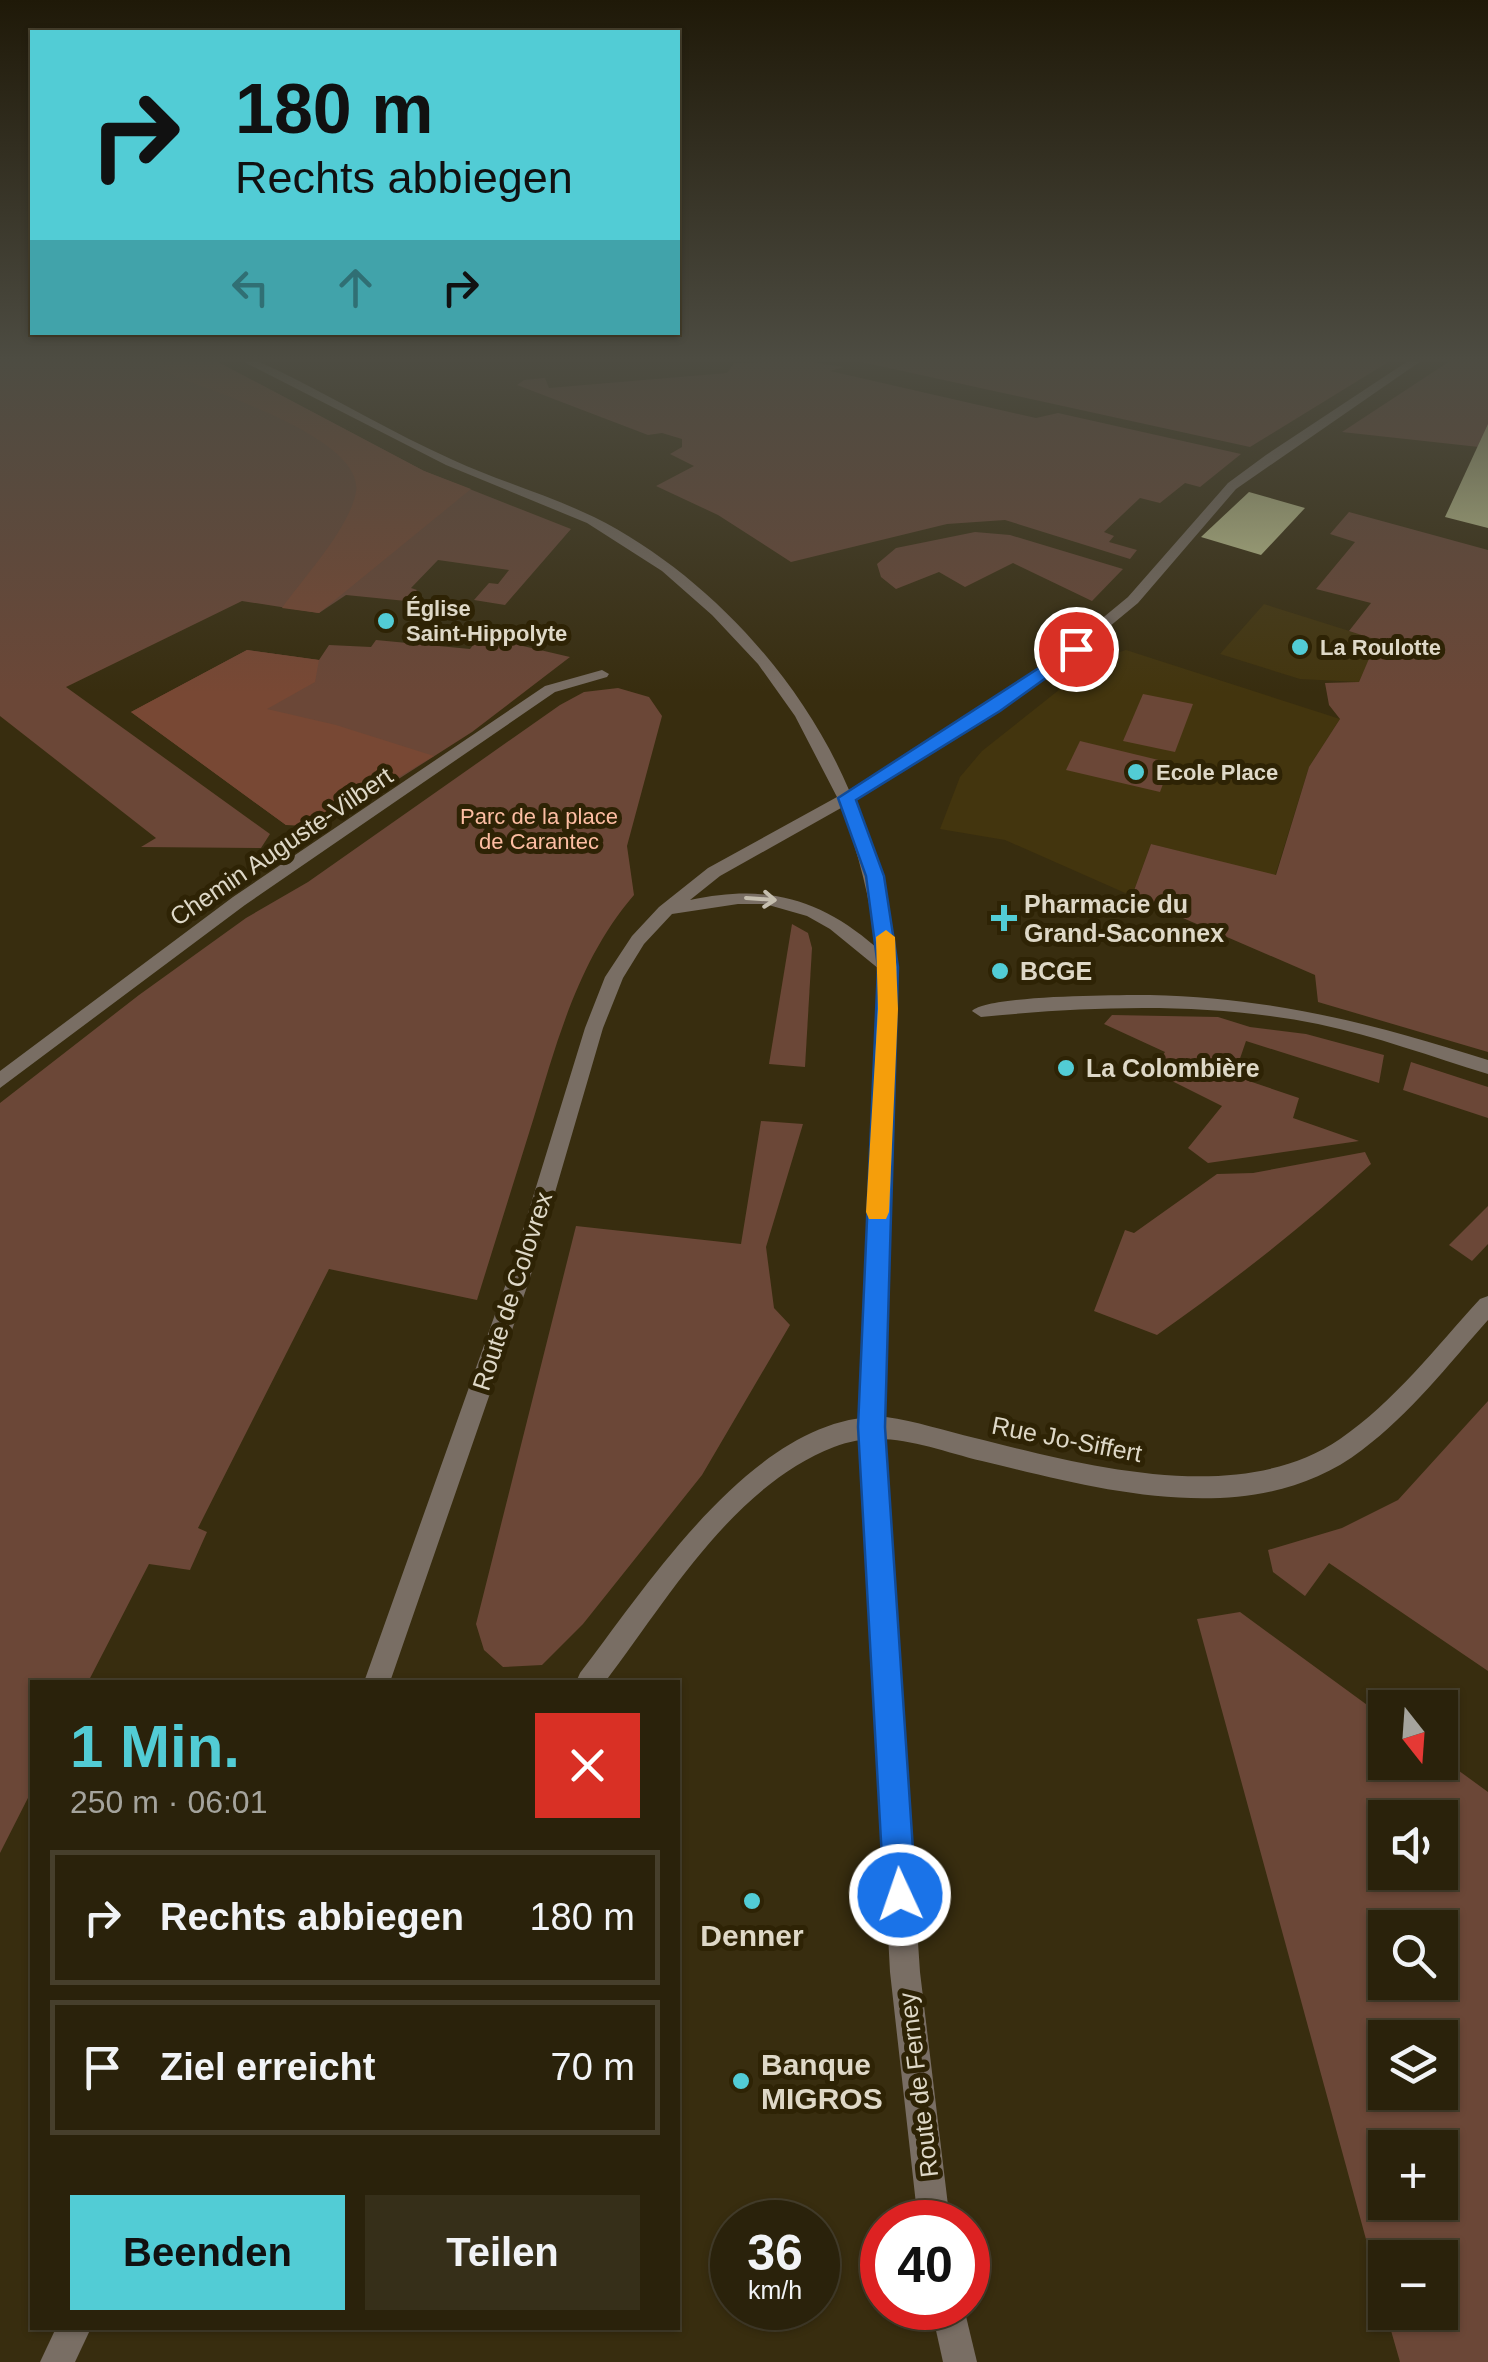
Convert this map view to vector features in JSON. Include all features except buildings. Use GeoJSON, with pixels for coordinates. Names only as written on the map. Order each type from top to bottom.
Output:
{"type":"FeatureCollection","features":[{"type":"Feature","properties":{"kind":"street","name":"Route de Ferney"},"geometry":{"type":"LineString","coordinates":[[470,471],[606,529],[717,612],[762,660],[828,757],[875,876],[888,967],[872,1427],[904,1972],[931,2200]]}},
{"type":"Feature","properties":{"kind":"street","name":"Route de Colovrex"},"geometry":{"type":"LineString","coordinates":[[378,1680],[520,1278],[594,1028],[614,976],[638,940],[665,911],[714,872],[847,798],[1048,672],[1133,600],[1232,486],[1251,471]]}},
{"type":"Feature","properties":{"kind":"street","name":"Chemin Auguste-Vilbert"},"geometry":{"type":"LineString","coordinates":[[0,1081],[239,901],[550,690],[602,674]]}},
{"type":"Feature","properties":{"kind":"street"},"geometry":{"type":"LineString","coordinates":[[665,911],[742,897],[790,901],[809,907],[853,934],[888,967]]}},
{"type":"Feature","properties":{"kind":"street"},"geometry":{"type":"LineString","coordinates":[[981,1011],[1050,1003],[1164,1001],[1253,1008],[1318,1018],[1488,1067]]}},
{"type":"Feature","properties":{"kind":"street","name":"Rue Jo-Siffert"},"geometry":{"type":"LineString","coordinates":[[872,1427],[1138,1483],[1227,1485],[1279,1478],[1332,1458],[1377,1420],[1488,1305]]}},
{"type":"Feature","properties":{"kind":"street"},"geometry":{"type":"LineString","coordinates":[[591,1680],[713,1525],[761,1474],[821,1442],[872,1427]]}},
{"type":"Feature","properties":{"kind":"street"},"geometry":{"type":"LineString","coordinates":[[57,2362],[73,2330]]}},
{"type":"Feature","properties":{"kind":"street"},"geometry":{"type":"LineString","coordinates":[[953,2330],[960,2362]]}},
{"type":"Feature","properties":{"kind":"shaded area"},"geometry":{"type":"Polygon","coordinates":[[[351,471],[425,471],[471,489],[319,613],[282,608],[345,521],[356,492],[351,471]]]}},
{"type":"Feature","properties":{"kind":"shaded area","name":"La Roulotte"},"geometry":{"type":"Polygon","coordinates":[[[1264,604],[1378,640],[1359,682],[1300,679],[1220,654],[1264,604]]]}},
{"type":"Feature","properties":{"kind":"shaded area"},"geometry":{"type":"Polygon","coordinates":[[[247,650],[319,660],[315,682],[267,709],[336,725],[434,756],[316,826],[286,825],[131,712],[247,650]]]}},
{"type":"Feature","properties":{"kind":"shaded area","name":"Ecole Place"},"geometry":{"type":"Polygon","coordinates":[[[1126,650],[1340,719],[1309,767],[1275,876],[1151,844],[1132,896],[1005,840],[940,829],[960,777],[982,751],[1098,659],[1126,650]]]}},
{"type":"Feature","properties":{"kind":"green space"},"geometry":{"type":"Polygon","coordinates":[[[0,471],[425,471],[571,529],[505,605],[474,600],[489,583],[498,584],[509,570],[438,560],[411,588],[417,590],[406,601],[346,595],[319,613],[242,601],[66,687],[270,834],[261,848],[141,847],[156,838],[0,716],[0,471]]]}},
{"type":"Feature","properties":{"kind":"green space"},"geometry":{"type":"Polygon","coordinates":[[[684,471],[1220,471],[1200,487],[1185,483],[1160,503],[1140,498],[1104,532],[1114,536],[1109,542],[1137,550],[1130,559],[1005,520],[947,524],[791,562],[718,515],[656,486],[684,471]]]}},
{"type":"Feature","properties":{"kind":"green space"},"geometry":{"type":"Polygon","coordinates":[[[1349,512],[1488,550],[1488,1052],[1318,1002],[1315,975],[1132,896],[1151,844],[1276,875],[1309,767],[1340,719],[1329,705],[1325,683],[1359,682],[1377,640],[1349,631],[1371,603],[1316,589],[1355,542],[1330,534],[1349,512]]]}},
{"type":"Feature","properties":{"kind":"green space"},"geometry":{"type":"Polygon","coordinates":[[[975,532],[1010,535],[1123,569],[1092,601],[1013,563],[965,587],[939,572],[896,589],[881,577],[877,564],[896,548],[975,532]]]}},
{"type":"Feature","properties":{"kind":"green space"},"geometry":{"type":"Polygon","coordinates":[[[480,636],[570,657],[472,732],[375,794],[316,826],[286,825],[131,712],[247,650],[319,660],[329,645],[371,647],[376,640],[470,649],[480,636]]]}},
{"type":"Feature","properties":{"kind":"green space","name":"Parc de la place de Carantec"},"geometry":{"type":"Polygon","coordinates":[[[618,688],[649,697],[662,716],[627,846],[634,895],[599,946],[572,1000],[477,1300],[329,1269],[198,1528],[207,1532],[190,1570],[149,1564],[89,1680],[30,1680],[30,1794],[0,1853],[0,1103],[246,918],[308,882],[584,692],[618,688]]]}},
{"type":"Feature","properties":{"kind":"green space"},"geometry":{"type":"Polygon","coordinates":[[[1143,694],[1193,704],[1175,752],[1123,741],[1143,694]]]}},
{"type":"Feature","properties":{"kind":"green space"},"geometry":{"type":"Polygon","coordinates":[[[1080,741],[1171,763],[1160,792],[1066,770],[1080,741]]]}},
{"type":"Feature","properties":{"kind":"green space"},"geometry":{"type":"Polygon","coordinates":[[[792,924],[808,933],[812,948],[805,1067],[769,1064],[792,924]]]}},
{"type":"Feature","properties":{"kind":"green space"},"geometry":{"type":"Polygon","coordinates":[[[1112,1015],[1218,1017],[1250,1027],[1306,1034],[1384,1055],[1379,1083],[1246,1041],[1234,1076],[1299,1098],[1293,1118],[1359,1141],[1208,1163],[1188,1148],[1222,1106],[1152,1071],[1165,1052],[1104,1024],[1112,1015]]]}},
{"type":"Feature","properties":{"kind":"green space"},"geometry":{"type":"Polygon","coordinates":[[[1411,1062],[1488,1087],[1488,1118],[1403,1090],[1411,1062]]]}},
{"type":"Feature","properties":{"kind":"green space"},"geometry":{"type":"Polygon","coordinates":[[[761,1121],[803,1124],[766,1247],[774,1308],[790,1325],[702,1475],[583,1624],[542,1665],[503,1667],[484,1650],[476,1624],[576,1226],[741,1244],[761,1121]]]}},
{"type":"Feature","properties":{"kind":"green space"},"geometry":{"type":"Polygon","coordinates":[[[1365,1152],[1371,1164],[1346,1187],[1267,1253],[1157,1335],[1094,1311],[1125,1230],[1134,1233],[1217,1174],[1253,1173],[1365,1152]]]}},
{"type":"Feature","properties":{"kind":"green space"},"geometry":{"type":"Polygon","coordinates":[[[1488,1206],[1488,1244],[1472,1261],[1449,1245],[1488,1206]]]}},
{"type":"Feature","properties":{"kind":"green space"},"geometry":{"type":"Polygon","coordinates":[[[1488,1401],[1488,1671],[1329,1563],[1305,1596],[1273,1572],[1268,1550],[1342,1528],[1398,1500],[1488,1401]]]}},
{"type":"Feature","properties":{"kind":"green space"},"geometry":{"type":"Polygon","coordinates":[[[1240,1612],[1368,1706],[1368,1780],[1458,1780],[1458,1770],[1488,1792],[1488,2362],[1400,2362],[1391,2330],[1458,2330],[1458,2240],[1368,2240],[1368,2247],[1197,1619],[1240,1612]]]}},
{"type":"Feature","properties":{"kind":"slow traffic"},"geometry":{"type":"LineString","coordinates":[[878,1212],[888,1009],[886,937]]}},
{"type":"Feature","properties":{"kind":"place","name":"Église Saint-Hippolyte"},"geometry":{"type":"Point","coordinates":[386,621]}},
{"type":"Feature","properties":{"kind":"place","name":"La Roulotte"},"geometry":{"type":"Point","coordinates":[1300,647]}},
{"type":"Feature","properties":{"kind":"place","name":"Ecole Place"},"geometry":{"type":"Point","coordinates":[1136,772]}},
{"type":"Feature","properties":{"kind":"place","name":"Pharmacie du Grand-Saconnex"},"geometry":{"type":"Point","coordinates":[1004,918]}},
{"type":"Feature","properties":{"kind":"place","name":"BCGE"},"geometry":{"type":"Point","coordinates":[1000,971]}},
{"type":"Feature","properties":{"kind":"place","name":"La Colombière"},"geometry":{"type":"Point","coordinates":[1066,1068]}},
{"type":"Feature","properties":{"kind":"place","name":"Denner"},"geometry":{"type":"Point","coordinates":[752,1901]}},
{"type":"Feature","properties":{"kind":"place","name":"Banque MIGROS"},"geometry":{"type":"Point","coordinates":[741,2081]}},
{"type":"Feature","properties":{"kind":"route"},"geometry":{"type":"LineString","coordinates":[[900,1895],[872,1427],[875,1250],[888,967],[875,876],[847,798],[1048,672],[1076,649]]}}]}
